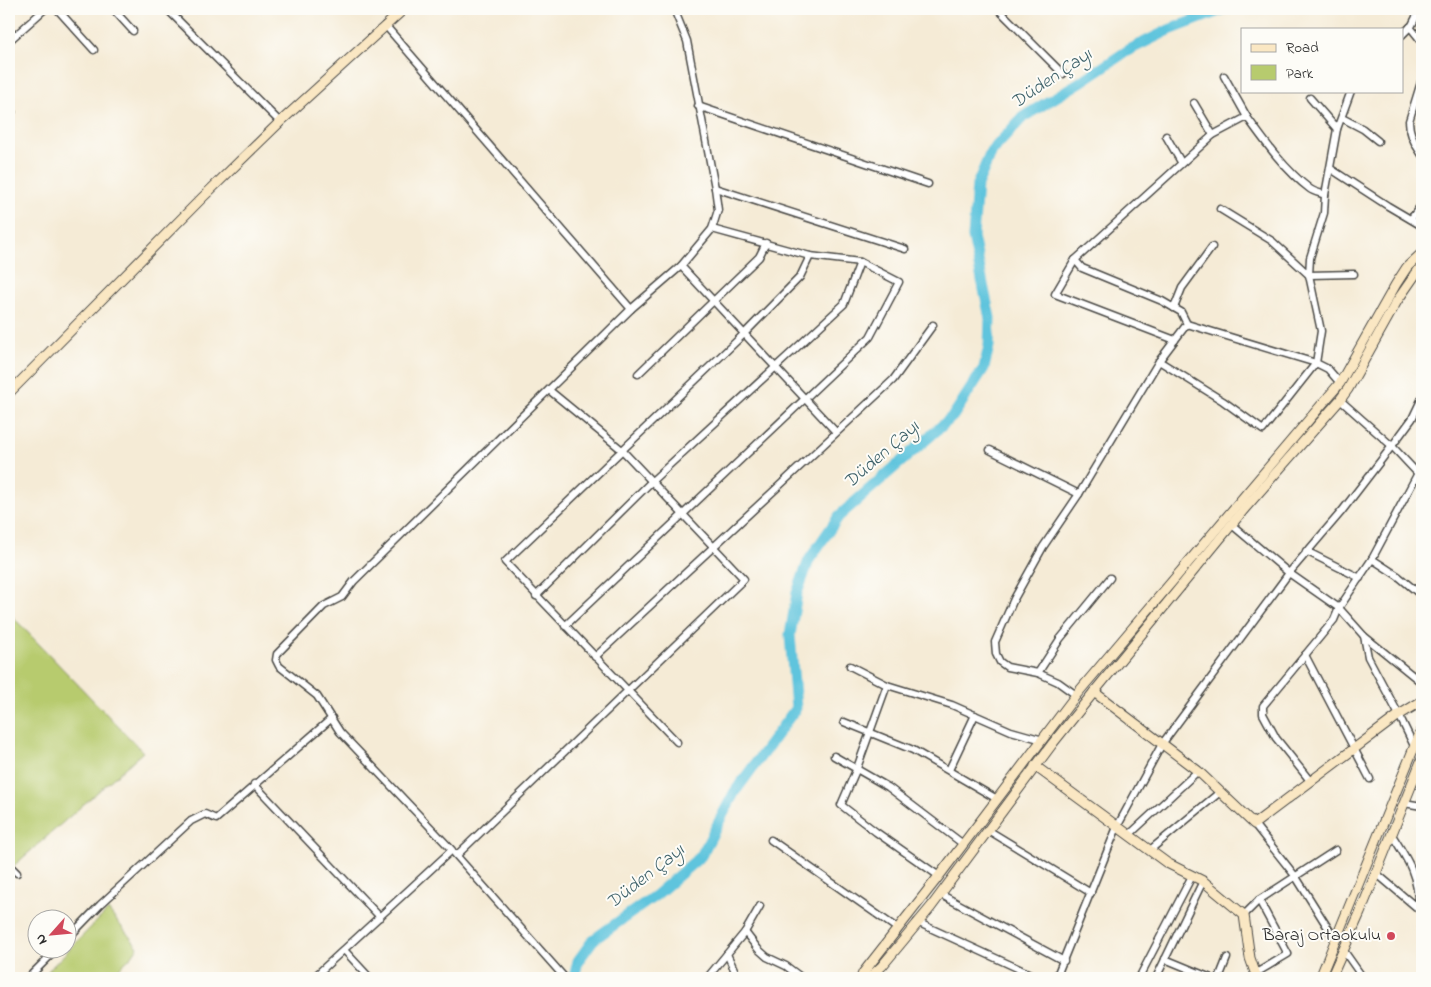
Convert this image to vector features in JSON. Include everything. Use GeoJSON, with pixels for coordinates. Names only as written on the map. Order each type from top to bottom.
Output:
{"type":"FeatureCollection","features":[{"type":"Feature","properties":{"kind":"main road"},"geometry":{"type":"LineString","coordinates":[[9,393],[280,122],[404,9]]}},
{"type":"Feature","properties":{"kind":"main road"},"geometry":{"type":"LineString","coordinates":[[861,978],[1076,694],[1340,383],[1396,284],[1408,267],[1422,253]]}},
{"type":"Feature","properties":{"kind":"main road"},"geometry":{"type":"LineString","coordinates":[[869,978],[882,966],[940,894],[1035,766],[1094,692],[1232,525],[1340,400],[1397,301],[1422,264]]}},
{"type":"Feature","properties":{"kind":"main road"},"geometry":{"type":"LineString","coordinates":[[1340,383],[1348,389]]}},
{"type":"Feature","properties":{"kind":"main road"},"geometry":{"type":"LineString","coordinates":[[1094,692],[1198,771],[1254,824],[1400,715],[1422,701]]}},
{"type":"Feature","properties":{"kind":"main road"},"geometry":{"type":"LineString","coordinates":[[1320,978],[1422,728]]}},
{"type":"Feature","properties":{"kind":"main road"},"geometry":{"type":"LineString","coordinates":[[1332,978],[1392,836],[1422,759]]}},
{"type":"Feature","properties":{"kind":"main road"},"geometry":{"type":"LineString","coordinates":[[1035,766],[1167,863],[1203,881],[1244,915],[1250,958],[1256,977]]}},
{"type":"Feature","properties":{"kind":"main road"},"geometry":{"type":"LineString","coordinates":[[997,799],[1006,805]]}},
{"type":"Feature","properties":{"kind":"street"},"geometry":{"type":"LineString","coordinates":[[9,41],[45,9]]}},
{"type":"Feature","properties":{"kind":"street"},"geometry":{"type":"LineString","coordinates":[[57,9],[94,50]]}},
{"type":"Feature","properties":{"kind":"street"},"geometry":{"type":"LineString","coordinates":[[113,9],[133,31]]}},
{"type":"Feature","properties":{"kind":"street"},"geometry":{"type":"LineString","coordinates":[[167,9],[280,122]]}},
{"type":"Feature","properties":{"kind":"street"},"geometry":{"type":"LineString","coordinates":[[565,978],[454,853],[340,732],[317,696],[279,666],[276,660],[277,654],[324,606],[342,598],[354,581],[631,309],[680,266],[712,229],[718,210],[715,188],[686,41],[674,9]]}},
{"type":"Feature","properties":{"kind":"street"},"geometry":{"type":"LineString","coordinates":[[998,9],[1063,74]]}},
{"type":"Feature","properties":{"kind":"street"},"geometry":{"type":"LineString","coordinates":[[1404,33],[1410,28],[1420,9]]}},
{"type":"Feature","properties":{"kind":"street"},"geometry":{"type":"LineString","coordinates":[[385,25],[631,309]]}},
{"type":"Feature","properties":{"kind":"street"},"geometry":{"type":"LineString","coordinates":[[1410,28],[1422,42]]}},
{"type":"Feature","properties":{"kind":"street"},"geometry":{"type":"LineString","coordinates":[[1224,76],[1247,117],[1261,136],[1291,171],[1312,190],[1325,194]]}},
{"type":"Feature","properties":{"kind":"street"},"geometry":{"type":"LineString","coordinates":[[1422,79],[1409,121],[1409,127],[1422,155]]}},
{"type":"Feature","properties":{"kind":"street"},"geometry":{"type":"LineString","coordinates":[[1159,361],[1223,401],[1263,430],[1316,363],[1321,331],[1309,275],[1310,258],[1324,213],[1325,194],[1337,129],[1351,92]]}},
{"type":"Feature","properties":{"kind":"street"},"geometry":{"type":"LineString","coordinates":[[1310,98],[1337,129]]}},
{"type":"Feature","properties":{"kind":"street"},"geometry":{"type":"LineString","coordinates":[[1194,103],[1213,135]]}},
{"type":"Feature","properties":{"kind":"street"},"geometry":{"type":"LineString","coordinates":[[698,106],[928,184]]}},
{"type":"Feature","properties":{"kind":"street"},"geometry":{"type":"LineString","coordinates":[[1175,340],[1055,294],[1075,260],[1181,162],[1213,135],[1247,117]]}},
{"type":"Feature","properties":{"kind":"street"},"geometry":{"type":"LineString","coordinates":[[1342,118],[1364,129],[1378,141]]}},
{"type":"Feature","properties":{"kind":"street"},"geometry":{"type":"LineString","coordinates":[[1166,136],[1181,162]]}},
{"type":"Feature","properties":{"kind":"street"},"geometry":{"type":"LineString","coordinates":[[1331,169],[1422,226]]}},
{"type":"Feature","properties":{"kind":"street"},"geometry":{"type":"LineString","coordinates":[[715,188],[905,249]]}},
{"type":"Feature","properties":{"kind":"street"},"geometry":{"type":"LineString","coordinates":[[1411,219],[1422,204]]}},
{"type":"Feature","properties":{"kind":"street"},"geometry":{"type":"LineString","coordinates":[[1220,209],[1272,241],[1309,275],[1354,274]]}},
{"type":"Feature","properties":{"kind":"street"},"geometry":{"type":"LineString","coordinates":[[565,626],[870,337],[898,282],[860,262],[810,256],[712,229]]}},
{"type":"Feature","properties":{"kind":"street"},"geometry":{"type":"LineString","coordinates":[[638,374],[759,256],[766,244]]}},
{"type":"Feature","properties":{"kind":"street"},"geometry":{"type":"LineString","coordinates":[[1174,308],[1182,288],[1212,247]]}},
{"type":"Feature","properties":{"kind":"street"},"geometry":{"type":"LineString","coordinates":[[678,742],[594,657],[505,562],[744,334],[800,277],[810,256]]}},
{"type":"Feature","properties":{"kind":"street"},"geometry":{"type":"LineString","coordinates":[[1075,260],[1082,268],[1162,301],[1181,312],[1187,324],[1316,363],[1328,369],[1340,383]]}},
{"type":"Feature","properties":{"kind":"street"},"geometry":{"type":"LineString","coordinates":[[536,596],[652,481],[844,304],[860,262]]}},
{"type":"Feature","properties":{"kind":"street"},"geometry":{"type":"LineString","coordinates":[[680,266],[836,432]]}},
{"type":"Feature","properties":{"kind":"street"},"geometry":{"type":"LineString","coordinates":[[1076,694],[1058,682],[1038,673],[1007,667],[1000,662],[996,654],[995,642],[1014,599],[1042,547],[1080,494],[1159,361],[1187,324]]}},
{"type":"Feature","properties":{"kind":"street"},"geometry":{"type":"LineString","coordinates":[[594,657],[893,380],[933,325]]}},
{"type":"Feature","properties":{"kind":"street"},"geometry":{"type":"LineString","coordinates":[[313,978],[454,853],[744,579],[622,450],[549,390]]}},
{"type":"Feature","properties":{"kind":"street"},"geometry":{"type":"LineString","coordinates":[[1056,978],[1118,827],[1162,744],[1289,573],[1342,511],[1392,446],[1412,419],[1422,398]]}},
{"type":"Feature","properties":{"kind":"street"},"geometry":{"type":"LineString","coordinates":[[1311,782],[1276,738],[1263,714],[1263,706],[1334,620],[1339,608],[1372,559],[1420,476],[1392,446],[1340,400]]}},
{"type":"Feature","properties":{"kind":"street"},"geometry":{"type":"LineString","coordinates":[[1417,407],[1422,413]]}},
{"type":"Feature","properties":{"kind":"street"},"geometry":{"type":"LineString","coordinates":[[990,450],[1080,494]]}},
{"type":"Feature","properties":{"kind":"street"},"geometry":{"type":"LineString","coordinates":[[1232,525],[1289,573],[1339,608],[1364,636],[1422,683]]}},
{"type":"Feature","properties":{"kind":"street"},"geometry":{"type":"LineString","coordinates":[[1306,551],[1360,578]]}},
{"type":"Feature","properties":{"kind":"street"},"geometry":{"type":"LineString","coordinates":[[1372,559],[1398,576],[1422,596]]}},
{"type":"Feature","properties":{"kind":"street"},"geometry":{"type":"LineString","coordinates":[[1038,673],[1060,639],[1110,578]]}},
{"type":"Feature","properties":{"kind":"street"},"geometry":{"type":"LineString","coordinates":[[1364,636],[1368,657],[1400,715],[1415,748]]}},
{"type":"Feature","properties":{"kind":"street"},"geometry":{"type":"LineString","coordinates":[[1305,655],[1370,779]]}},
{"type":"Feature","properties":{"kind":"street"},"geometry":{"type":"LineString","coordinates":[[850,666],[887,685],[952,705],[1011,731],[1043,740]]}},
{"type":"Feature","properties":{"kind":"street"},"geometry":{"type":"LineString","coordinates":[[887,685],[857,768],[841,804],[876,832],[939,876]]}},
{"type":"Feature","properties":{"kind":"street"},"geometry":{"type":"LineString","coordinates":[[949,770],[975,715]]}},
{"type":"Feature","properties":{"kind":"street"},"geometry":{"type":"LineString","coordinates":[[78,928],[100,905],[192,821],[205,814],[216,818],[332,718]]}},
{"type":"Feature","properties":{"kind":"street"},"geometry":{"type":"LineString","coordinates":[[844,722],[913,750],[997,799]]}},
{"type":"Feature","properties":{"kind":"street"},"geometry":{"type":"LineString","coordinates":[[834,756],[888,786],[963,844]]}},
{"type":"Feature","properties":{"kind":"street"},"geometry":{"type":"LineString","coordinates":[[1129,835],[1198,771]]}},
{"type":"Feature","properties":{"kind":"street"},"geometry":{"type":"LineString","coordinates":[[254,784],[380,917]]}},
{"type":"Feature","properties":{"kind":"street"},"geometry":{"type":"LineString","coordinates":[[1150,850],[1220,792]]}},
{"type":"Feature","properties":{"kind":"street"},"geometry":{"type":"LineString","coordinates":[[1404,803],[1422,806]]}},
{"type":"Feature","properties":{"kind":"street"},"geometry":{"type":"LineString","coordinates":[[1254,824],[1296,877],[1335,939]]}},
{"type":"Feature","properties":{"kind":"street"},"geometry":{"type":"LineString","coordinates":[[988,830],[1091,893]]}},
{"type":"Feature","properties":{"kind":"street"},"geometry":{"type":"LineString","coordinates":[[1392,836],[1408,859],[1420,891],[1420,909]]}},
{"type":"Feature","properties":{"kind":"street"},"geometry":{"type":"LineString","coordinates":[[771,840],[898,929]]}},
{"type":"Feature","properties":{"kind":"street"},"geometry":{"type":"LineString","coordinates":[[1244,915],[1259,900],[1336,850]]}},
{"type":"Feature","properties":{"kind":"street"},"geometry":{"type":"LineString","coordinates":[[9,864],[16,873]]}},
{"type":"Feature","properties":{"kind":"street"},"geometry":{"type":"LineString","coordinates":[[1376,873],[1420,909]]}},
{"type":"Feature","properties":{"kind":"street"},"geometry":{"type":"LineString","coordinates":[[1139,978],[1192,876]]}},
{"type":"Feature","properties":{"kind":"street"},"geometry":{"type":"LineString","coordinates":[[1156,978],[1203,881]]}},
{"type":"Feature","properties":{"kind":"street"},"geometry":{"type":"LineString","coordinates":[[940,894],[1064,961]]}},
{"type":"Feature","properties":{"kind":"street"},"geometry":{"type":"LineString","coordinates":[[1256,977],[1288,954],[1259,900]]}},
{"type":"Feature","properties":{"kind":"street"},"geometry":{"type":"LineString","coordinates":[[707,978],[745,932],[760,906]]}},
{"type":"Feature","properties":{"kind":"street"},"geometry":{"type":"LineString","coordinates":[[917,922],[1038,978]]}},
{"type":"Feature","properties":{"kind":"street"},"geometry":{"type":"LineString","coordinates":[[745,932],[767,957],[786,966],[802,978]]}},
{"type":"Feature","properties":{"kind":"street"},"geometry":{"type":"LineString","coordinates":[[344,950],[370,978]]}},
{"type":"Feature","properties":{"kind":"street"},"geometry":{"type":"LineString","coordinates":[[1344,950],[1363,978]]}},
{"type":"Feature","properties":{"kind":"street"},"geometry":{"type":"LineString","coordinates":[[727,954],[738,978]]}},
{"type":"Feature","properties":{"kind":"street"},"geometry":{"type":"LineString","coordinates":[[1219,978],[1227,958]]}},
{"type":"Feature","properties":{"kind":"street"},"geometry":{"type":"LineString","coordinates":[[1165,959],[1211,978]]}},
{"type":"Feature","properties":{"kind":"street"},"geometry":{"type":"LineString","coordinates":[[28,978],[46,960]]}},
{"type":"Feature","properties":{"kind":"green space"},"geometry":{"type":"Polygon","coordinates":[[[9,613],[143,752],[9,870],[9,613]]]}},
{"type":"Feature","properties":{"kind":"green space"},"geometry":{"type":"Polygon","coordinates":[[[108,910],[138,947],[132,956],[109,978],[41,978],[59,960],[78,960],[78,940],[108,910]]]}},
{"type":"Feature","properties":{"kind":"waterway","name":"Düden Çayı"},"geometry":{"type":"LineString","coordinates":[[574,978],[578,961],[593,940],[656,895],[701,856],[734,793],[796,708],[790,635],[797,593],[809,560],[839,516],[953,416],[984,368],[989,346],[990,318],[973,237],[977,185],[991,152],[1023,117],[1127,51],[1169,30],[1224,9]]}},
{"type":"Feature","properties":{"kind":"place","name":"Baraj Ortaokulu"},"geometry":{"type":"Point","coordinates":[1391,936]}}]}
